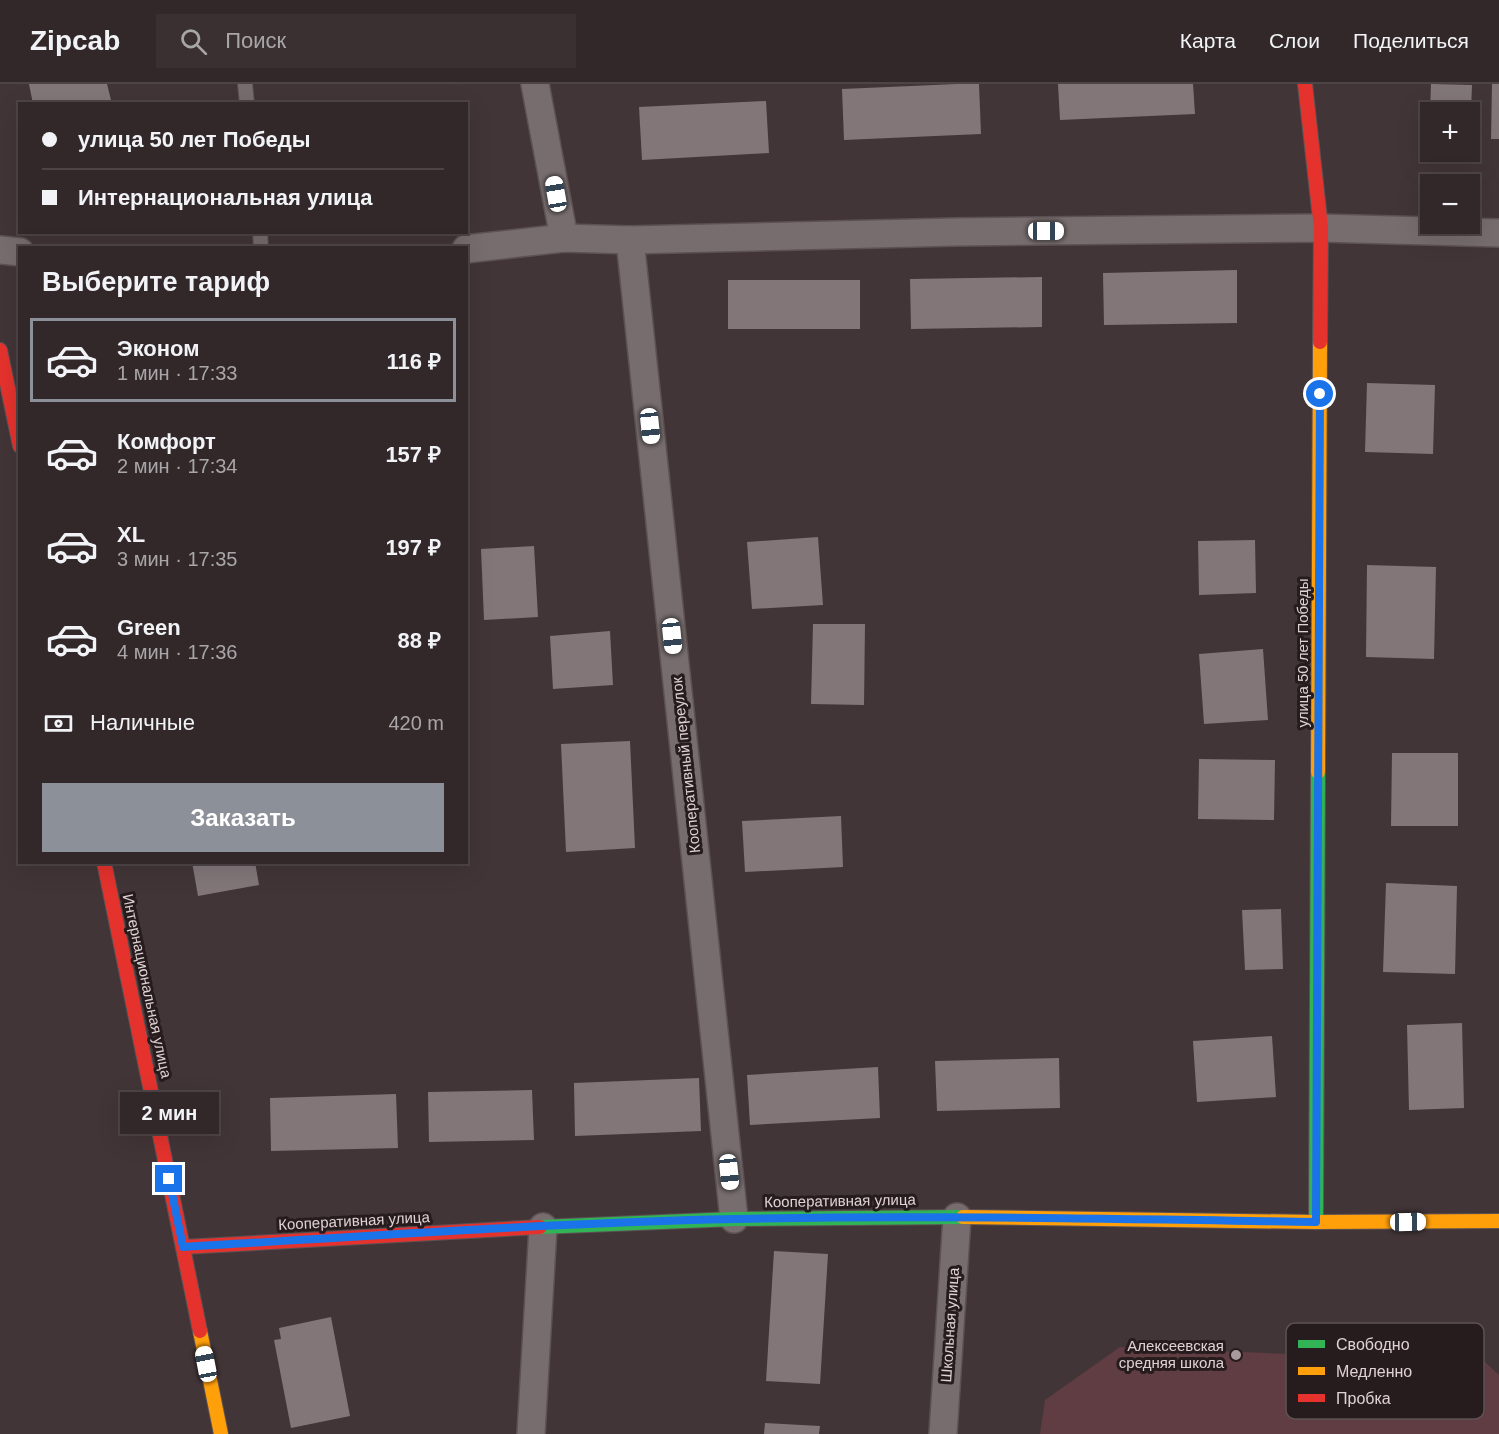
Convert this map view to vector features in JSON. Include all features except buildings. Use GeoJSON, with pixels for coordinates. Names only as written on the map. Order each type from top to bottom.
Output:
{"type":"FeatureCollection","features":[{"type":"Feature","properties":{"kind":"street"},"geometry":{"type":"LineString","coordinates":[[536,84],[564,238]]}},
{"type":"Feature","properties":{"kind":"street","name":"улица 50 лет Победы"},"geometry":{"type":"LineString","coordinates":[[1305,84],[1321,228],[1316,1222]]}},
{"type":"Feature","properties":{"kind":"street"},"geometry":{"type":"LineString","coordinates":[[468,249],[564,238],[630,240],[955,232],[1321,228],[1499,233]]}},
{"type":"Feature","properties":{"kind":"street","name":"Кооперативный переулок"},"geometry":{"type":"LineString","coordinates":[[630,240],[734,1219]]}},
{"type":"Feature","properties":{"kind":"street"},"geometry":{"type":"LineString","coordinates":[[0,250],[18,252]]}},
{"type":"Feature","properties":{"kind":"street"},"geometry":{"type":"LineString","coordinates":[[0,351],[18,436]]}},
{"type":"Feature","properties":{"kind":"street","name":"Интернациональная улица"},"geometry":{"type":"LineString","coordinates":[[104,864],[221,1434]]}},
{"type":"Feature","properties":{"kind":"street","name":"Кооперативная улица"},"geometry":{"type":"LineString","coordinates":[[183,1247],[734,1219],[957,1216],[1316,1222],[1499,1221]]}},
{"type":"Feature","properties":{"kind":"street","name":"Школьная улица"},"geometry":{"type":"LineString","coordinates":[[943,1434],[957,1216]]}},
{"type":"Feature","properties":{"kind":"street"},"geometry":{"type":"LineString","coordinates":[[531,1434],[543,1227]]}},
{"type":"Feature","properties":{"kind":"lane"},"geometry":{"type":"LineString","coordinates":[[245,84],[247,102]]}},
{"type":"Feature","properties":{"kind":"shaded area"},"geometry":{"type":"Polygon","coordinates":[[[1120,1347],[1286,1354],[1286,1419],[1484,1419],[1485,1362],[1499,1375],[1499,1434],[1040,1434],[1045,1400],[1120,1347]]]}},
{"type":"Feature","properties":{"kind":"traffic: fast"},"geometry":{"type":"LineString","coordinates":[[1316,1222],[1318,772]]}},
{"type":"Feature","properties":{"kind":"traffic: fast"},"geometry":{"type":"LineString","coordinates":[[540,1227],[734,1219],[963,1217]]}},
{"type":"Feature","properties":{"kind":"traffic: slow"},"geometry":{"type":"LineString","coordinates":[[1318,772],[1320,342]]}},
{"type":"Feature","properties":{"kind":"traffic: slow"},"geometry":{"type":"LineString","coordinates":[[963,1217],[1316,1222],[1499,1221]]}},
{"type":"Feature","properties":{"kind":"traffic: slow"},"geometry":{"type":"LineString","coordinates":[[200,1331],[221,1434]]}},
{"type":"Feature","properties":{"kind":"traffic: jam"},"geometry":{"type":"LineString","coordinates":[[1305,84],[1321,228],[1320,342]]}},
{"type":"Feature","properties":{"kind":"traffic: jam"},"geometry":{"type":"LineString","coordinates":[[0,350],[18,436]]}},
{"type":"Feature","properties":{"kind":"traffic: jam"},"geometry":{"type":"LineString","coordinates":[[104,864],[200,1331]]}},
{"type":"Feature","properties":{"kind":"traffic: jam"},"geometry":{"type":"LineString","coordinates":[[183,1247],[540,1227]]}},
{"type":"Feature","properties":{"kind":"place","name":"Алексеевская средняя школа"},"geometry":{"type":"Point","coordinates":[1236,1355]}},
{"type":"Feature","properties":{"kind":"route"},"geometry":{"type":"LineString","coordinates":[[169,1179],[183,1247],[734,1219],[957,1216],[1316,1222],[1320,394]]}}]}
